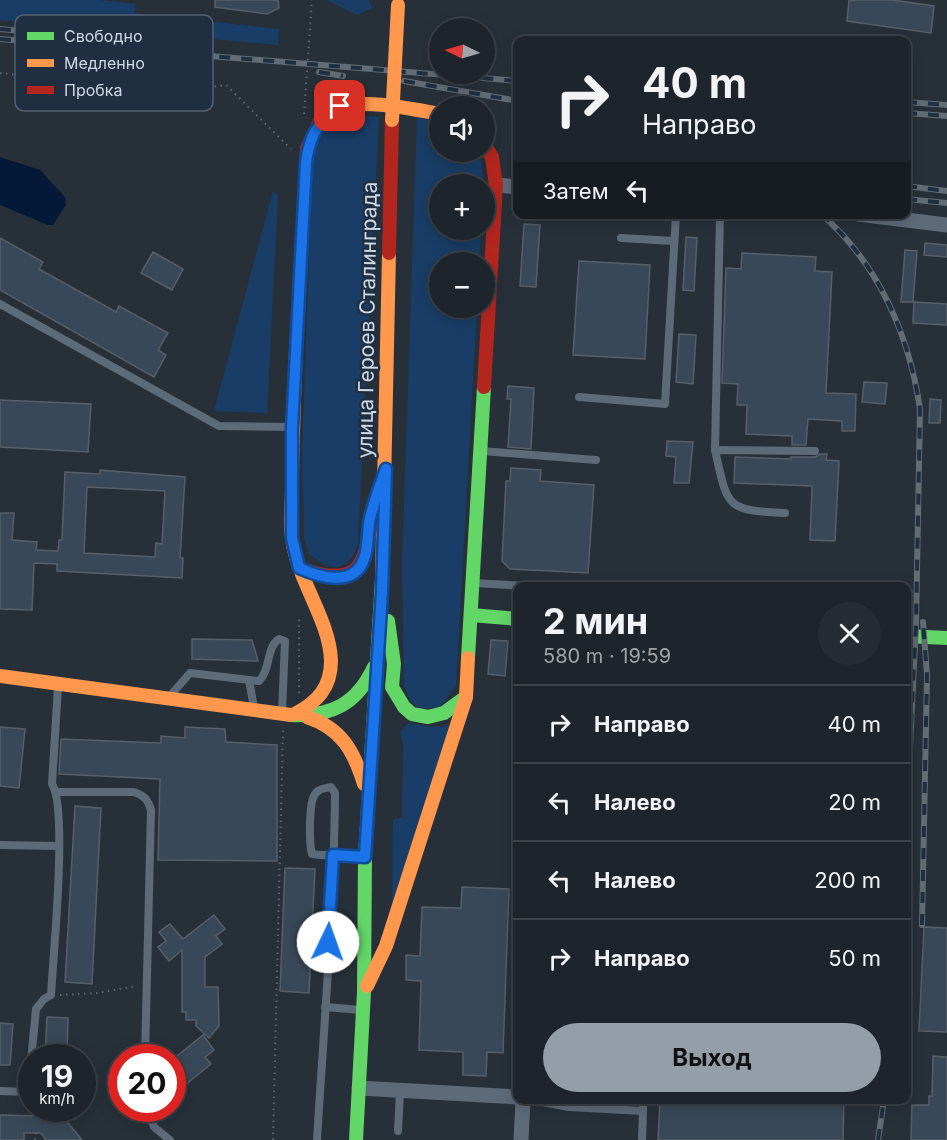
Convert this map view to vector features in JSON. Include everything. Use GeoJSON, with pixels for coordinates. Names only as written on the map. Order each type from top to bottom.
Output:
{"type":"FeatureCollection","features":[{"type":"Feature","properties":{"kind":"street","name":"улица Героев Сталинграда"},"geometry":{"type":"LineString","coordinates":[[357,1140],[364,992],[365,857],[382,592],[392,120],[398,2]]}},
{"type":"Feature","properties":{"kind":"street"},"geometry":{"type":"LineString","coordinates":[[288,713],[316,702],[330,672],[326,637],[299,568],[292,538],[292,428],[306,163],[311,136],[319,122],[340,106],[356,105],[429,113]]}},
{"type":"Feature","properties":{"kind":"street"},"geometry":{"type":"LineString","coordinates":[[364,992],[386,946],[466,697],[496,185],[493,162]]}},
{"type":"Feature","properties":{"kind":"street"},"geometry":{"type":"LineString","coordinates":[[496,185],[513,187]]}},
{"type":"Feature","properties":{"kind":"street"},"geometry":{"type":"LineString","coordinates":[[898,219],[947,225]]}},
{"type":"Feature","properties":{"kind":"street"},"geometry":{"type":"LineString","coordinates":[[299,568],[322,577],[338,578],[347,576],[362,565],[369,519],[386,469]]}},
{"type":"Feature","properties":{"kind":"street"},"geometry":{"type":"LineString","coordinates":[[382,592],[393,645],[392,688],[397,700],[407,711],[420,717],[435,718],[466,697]]}},
{"type":"Feature","properties":{"kind":"street"},"geometry":{"type":"LineString","coordinates":[[471,615],[513,619]]}},
{"type":"Feature","properties":{"kind":"street"},"geometry":{"type":"LineString","coordinates":[[911,636],[947,638]]}},
{"type":"Feature","properties":{"kind":"street"},"geometry":{"type":"LineString","coordinates":[[0,676],[255,710],[326,714],[345,704],[368,682],[377,657]]}},
{"type":"Feature","properties":{"kind":"street"},"geometry":{"type":"LineString","coordinates":[[288,713],[334,728],[349,743],[357,758],[368,805]]}},
{"type":"Feature","properties":{"kind":"street"},"geometry":{"type":"LineString","coordinates":[[359,1088],[513,1097]]}},
{"type":"Feature","properties":{"kind":"street"},"geometry":{"type":"LineString","coordinates":[[521,1140],[523,1104]]}},
{"type":"Feature","properties":{"kind":"lane"},"geometry":{"type":"LineString","coordinates":[[579,398],[664,404],[676,219]]}},
{"type":"Feature","properties":{"kind":"lane"},"geometry":{"type":"LineString","coordinates":[[720,219],[715,450],[722,482],[730,500],[737,508],[747,511],[785,513]]}},
{"type":"Feature","properties":{"kind":"lane"},"geometry":{"type":"LineString","coordinates":[[621,238],[674,241]]}},
{"type":"Feature","properties":{"kind":"lane"},"geometry":{"type":"LineString","coordinates":[[0,304],[219,426],[292,428]]}},
{"type":"Feature","properties":{"kind":"lane"},"geometry":{"type":"LineString","coordinates":[[480,450],[596,460]]}},
{"type":"Feature","properties":{"kind":"lane"},"geometry":{"type":"LineString","coordinates":[[715,450],[815,451]]}},
{"type":"Feature","properties":{"kind":"lane"},"geometry":{"type":"LineString","coordinates":[[473,584],[513,586]]}},
{"type":"Feature","properties":{"kind":"lane"},"geometry":{"type":"LineString","coordinates":[[168,698],[190,673],[260,681],[265,676],[273,643],[275,640],[282,639],[285,641],[288,713]]}},
{"type":"Feature","properties":{"kind":"lane"},"geometry":{"type":"LineString","coordinates":[[249,680],[255,710]]}},
{"type":"Feature","properties":{"kind":"lane"},"geometry":{"type":"LineString","coordinates":[[0,1091],[28,1092],[36,1009],[51,995],[59,846],[57,792],[52,784],[59,684]]}},
{"type":"Feature","properties":{"kind":"lane"},"geometry":{"type":"LineString","coordinates":[[317,1140],[326,1007],[333,855],[335,793],[334,789],[326,788],[314,796],[310,851],[312,854],[333,855],[365,857]]}},
{"type":"Feature","properties":{"kind":"lane"},"geometry":{"type":"LineString","coordinates":[[57,792],[134,792],[143,795],[149,801],[151,810],[149,983],[146,1044]]}},
{"type":"Feature","properties":{"kind":"lane"},"geometry":{"type":"LineString","coordinates":[[0,845],[59,846]]}},
{"type":"Feature","properties":{"kind":"lane"},"geometry":{"type":"LineString","coordinates":[[326,1007],[363,1011]]}},
{"type":"Feature","properties":{"kind":"lane"},"geometry":{"type":"LineString","coordinates":[[398,1131],[400,1091]]}},
{"type":"Feature","properties":{"kind":"lane"},"geometry":{"type":"LineString","coordinates":[[554,1104],[643,1111]]}},
{"type":"Feature","properties":{"kind":"lane"},"geometry":{"type":"LineString","coordinates":[[642,1140],[643,1104]]}},
{"type":"Feature","properties":{"kind":"lane"},"geometry":{"type":"LineString","coordinates":[[152,1122],[154,1127],[170,1140]]}},
{"type":"Feature","properties":{"kind":"path"},"geometry":{"type":"LineString","coordinates":[[0,73],[15,75]]}},
{"type":"Feature","properties":{"kind":"path"},"geometry":{"type":"LineString","coordinates":[[213,88],[226,86],[306,163]]}},
{"type":"Feature","properties":{"kind":"path"},"geometry":{"type":"LineString","coordinates":[[273,1140],[283,727]]}},
{"type":"Feature","properties":{"kind":"path"},"geometry":{"type":"LineString","coordinates":[[51,995],[97,993],[149,983]]}},
{"type":"Feature","properties":{"kind":"path"},"geometry":{"type":"LineString","coordinates":[[35,1140],[36,1133]]}},
{"type":"Feature","properties":{"kind":"shaded area"},"geometry":{"type":"Polygon","coordinates":[[[0,0],[99,0],[136,4],[134,13],[152,15],[15,15],[15,21],[0,20],[0,0]]]}},
{"type":"Feature","properties":{"kind":"shaded area"},"geometry":{"type":"Polygon","coordinates":[[[327,0],[369,0],[372,8],[357,15],[327,0]]]}},
{"type":"Feature","properties":{"kind":"shaded area"},"geometry":{"type":"Polygon","coordinates":[[[213,22],[279,29],[278,45],[213,39],[213,22]]]}},
{"type":"Feature","properties":{"kind":"shaded area"},"geometry":{"type":"Polygon","coordinates":[[[344,115],[379,117],[358,543],[349,560],[338,567],[324,564],[308,553],[304,537],[302,453],[313,144],[332,119],[344,115]]]}},
{"type":"Feature","properties":{"kind":"shaded area"},"geometry":{"type":"Polygon","coordinates":[[[417,117],[429,120],[429,162],[481,162],[482,174],[429,174],[429,240],[480,240],[480,252],[429,252],[429,318],[476,318],[456,686],[440,707],[420,709],[410,700],[404,686],[402,565],[417,117]]]}},
{"type":"Feature","properties":{"kind":"shaded area"},"geometry":{"type":"Polygon","coordinates":[[[0,157],[40,170],[65,197],[66,205],[53,225],[0,205],[0,157]]]}},
{"type":"Feature","properties":{"kind":"shaded area"},"geometry":{"type":"Polygon","coordinates":[[[273,191],[278,194],[267,413],[214,411],[273,191]]]}},
{"type":"Feature","properties":{"kind":"shaded area"},"geometry":{"type":"Polygon","coordinates":[[[408,723],[432,727],[451,725],[392,905],[393,820],[402,817],[403,744],[400,732],[408,723]]]}},
{"type":"Feature","properties":{"kind":"building"},"geometry":{"type":"Polygon","coordinates":[[[215,0],[278,0],[279,8],[267,14],[215,7],[215,0]]]}},
{"type":"Feature","properties":{"kind":"building"},"geometry":{"type":"Polygon","coordinates":[[[849,0],[893,0],[934,6],[931,33],[847,21],[849,0]]]}},
{"type":"Feature","properties":{"kind":"building"},"geometry":{"type":"Polygon","coordinates":[[[524,224],[540,225],[536,287],[520,286],[524,224]]]}},
{"type":"Feature","properties":{"kind":"building"},"geometry":{"type":"Polygon","coordinates":[[[686,237],[697,238],[694,291],[683,290],[686,237]]]}},
{"type":"Feature","properties":{"kind":"building"},"geometry":{"type":"Polygon","coordinates":[[[0,238],[43,262],[39,269],[116,312],[119,306],[168,333],[158,350],[166,355],[154,377],[0,290],[0,238]]]}},
{"type":"Feature","properties":{"kind":"building"},"geometry":{"type":"Polygon","coordinates":[[[925,243],[947,245],[947,257],[924,255],[925,243]]]}},
{"type":"Feature","properties":{"kind":"building"},"geometry":{"type":"Polygon","coordinates":[[[905,250],[917,251],[913,302],[901,302],[905,250]]]}},
{"type":"Feature","properties":{"kind":"building"},"geometry":{"type":"Polygon","coordinates":[[[153,252],[183,269],[172,290],[141,273],[153,252]]]}},
{"type":"Feature","properties":{"kind":"building"},"geometry":{"type":"Polygon","coordinates":[[[742,253],[816,257],[815,271],[832,272],[826,393],[856,394],[855,431],[842,431],[842,421],[808,419],[806,445],[792,445],[792,436],[746,434],[747,405],[737,405],[738,384],[722,383],[726,268],[741,269],[742,253]]]}},
{"type":"Feature","properties":{"kind":"building"},"geometry":{"type":"Polygon","coordinates":[[[579,261],[650,265],[645,359],[573,355],[579,261]]]}},
{"type":"Feature","properties":{"kind":"building"},"geometry":{"type":"Polygon","coordinates":[[[914,302],[947,304],[947,325],[913,323],[914,302]]]}},
{"type":"Feature","properties":{"kind":"building"},"geometry":{"type":"Polygon","coordinates":[[[679,334],[696,335],[693,384],[676,382],[679,334]]]}},
{"type":"Feature","properties":{"kind":"building"},"geometry":{"type":"Polygon","coordinates":[[[864,382],[887,383],[885,404],[862,402],[864,382]]]}},
{"type":"Feature","properties":{"kind":"building"},"geometry":{"type":"Polygon","coordinates":[[[508,386],[534,388],[531,449],[508,447],[511,399],[507,399],[508,386]]]}},
{"type":"Feature","properties":{"kind":"building"},"geometry":{"type":"Polygon","coordinates":[[[930,399],[941,400],[940,423],[929,423],[930,399]]]}},
{"type":"Feature","properties":{"kind":"building"},"geometry":{"type":"Polygon","coordinates":[[[0,400],[91,404],[88,452],[0,447],[0,400]]]}},
{"type":"Feature","properties":{"kind":"building"},"geometry":{"type":"Polygon","coordinates":[[[667,441],[693,442],[689,483],[674,483],[676,457],[666,456],[667,441]]]}},
{"type":"Feature","properties":{"kind":"building"},"geometry":{"type":"Polygon","coordinates":[[[827,454],[826,460],[839,461],[835,541],[810,540],[812,486],[734,483],[735,457],[791,459],[791,457],[815,457],[827,454]]]}},
{"type":"Feature","properties":{"kind":"building"},"geometry":{"type":"Polygon","coordinates":[[[511,468],[541,470],[540,481],[594,485],[588,573],[510,569],[502,561],[506,481],[510,481],[511,468]]]}},
{"type":"Feature","properties":{"kind":"building"},"geometry":{"type":"Polygon","coordinates":[[[100,470],[185,477],[180,558],[183,558],[182,578],[57,571],[57,564],[34,563],[32,610],[0,609],[0,513],[14,513],[12,540],[37,542],[36,550],[58,551],[59,540],[62,540],[65,472],[100,474],[100,470]],[[87,487],[84,553],[155,557],[156,543],[162,544],[165,491],[87,487]]]}},
{"type":"Feature","properties":{"kind":"building"},"geometry":{"type":"Polygon","coordinates":[[[192,639],[252,640],[258,661],[192,659],[192,639]]]}},
{"type":"Feature","properties":{"kind":"building"},"geometry":{"type":"Polygon","coordinates":[[[491,640],[508,641],[505,676],[488,674],[491,640]]]}},
{"type":"Feature","properties":{"kind":"building"},"geometry":{"type":"Polygon","coordinates":[[[0,727],[25,729],[19,788],[0,786],[0,727]]]}},
{"type":"Feature","properties":{"kind":"building"},"geometry":{"type":"Polygon","coordinates":[[[185,727],[225,729],[226,742],[277,745],[277,861],[158,860],[160,779],[59,774],[61,739],[161,743],[161,736],[185,738],[185,727]]]}},
{"type":"Feature","properties":{"kind":"building"},"geometry":{"type":"Polygon","coordinates":[[[75,806],[101,808],[92,984],[65,982],[75,806]]]}},
{"type":"Feature","properties":{"kind":"building"},"geometry":{"type":"Polygon","coordinates":[[[285,868],[315,869],[309,993],[280,991],[285,868]]]}},
{"type":"Feature","properties":{"kind":"building"},"geometry":{"type":"Polygon","coordinates":[[[462,887],[509,889],[503,1053],[487,1052],[486,1076],[463,1075],[463,1052],[419,1050],[421,981],[406,980],[406,955],[420,956],[422,907],[461,908],[462,887]]]}},
{"type":"Feature","properties":{"kind":"building"},"geometry":{"type":"Polygon","coordinates":[[[214,915],[225,929],[216,936],[222,944],[205,957],[205,987],[218,987],[219,1026],[209,1038],[196,1026],[196,1020],[186,1020],[186,1012],[182,1012],[182,950],[169,961],[158,947],[166,941],[159,932],[170,924],[183,939],[214,915]]]}},
{"type":"Feature","properties":{"kind":"building"},"geometry":{"type":"Polygon","coordinates":[[[924,927],[947,928],[947,1032],[919,1031],[924,927]]]}},
{"type":"Feature","properties":{"kind":"building"},"geometry":{"type":"Polygon","coordinates":[[[47,1017],[68,1018],[67,1044],[46,1044],[47,1017]]]}},
{"type":"Feature","properties":{"kind":"building"},"geometry":{"type":"Polygon","coordinates":[[[0,1023],[13,1024],[10,1065],[0,1065],[0,1023]]]}},
{"type":"Feature","properties":{"kind":"building"},"geometry":{"type":"Polygon","coordinates":[[[203,1035],[214,1050],[205,1057],[211,1064],[186,1084],[186,1049],[203,1035]]]}},
{"type":"Feature","properties":{"kind":"building"},"geometry":{"type":"Polygon","coordinates":[[[933,1056],[947,1057],[947,1140],[911,1140],[912,1105],[929,1105],[929,1096],[932,1096],[933,1056]]]}},
{"type":"Feature","properties":{"kind":"building"},"geometry":{"type":"Polygon","coordinates":[[[660,1104],[844,1104],[843,1140],[658,1140],[660,1104]]]}},
{"type":"Feature","properties":{"kind":"building"},"geometry":{"type":"Polygon","coordinates":[[[0,1115],[18,1115],[18,1122],[67,1122],[82,1140],[46,1140],[41,1133],[24,1133],[24,1140],[0,1140],[0,1115]]]}},
{"type":"Feature","properties":{"kind":"railway"},"geometry":{"type":"LineString","coordinates":[[0,29],[15,30]]}},
{"type":"Feature","properties":{"kind":"railway"},"geometry":{"type":"LineString","coordinates":[[0,39],[15,40]]}},
{"type":"Feature","properties":{"kind":"railway"},"geometry":{"type":"LineString","coordinates":[[213,56],[513,81]]}},
{"type":"Feature","properties":{"kind":"railway"},"geometry":{"type":"LineString","coordinates":[[319,72],[343,76]]}},
{"type":"Feature","properties":{"kind":"railway"},"geometry":{"type":"LineString","coordinates":[[404,81],[513,100]]}},
{"type":"Feature","properties":{"kind":"railway"},"geometry":{"type":"LineString","coordinates":[[911,102],[947,105]]}},
{"type":"Feature","properties":{"kind":"railway"},"geometry":{"type":"LineString","coordinates":[[911,113],[947,116]]}},
{"type":"Feature","properties":{"kind":"railway"},"geometry":{"type":"LineString","coordinates":[[911,187],[947,191]]}},
{"type":"Feature","properties":{"kind":"railway"},"geometry":{"type":"LineString","coordinates":[[911,199],[947,203]]}},
{"type":"Feature","properties":{"kind":"railway"},"geometry":{"type":"LineString","coordinates":[[826,219],[859,255],[888,302],[908,354],[920,409],[916,625],[911,727]]}},
{"type":"Feature","properties":{"kind":"railway"},"geometry":{"type":"LineString","coordinates":[[922,925],[927,675],[923,622]]}},
{"type":"Feature","properties":{"kind":"railway"},"geometry":{"type":"LineString","coordinates":[[878,1140],[883,1104]]}},
{"type":"Feature","properties":{"kind":"traffic: fast"},"geometry":{"type":"LineString","coordinates":[[468,658],[484,387]]}},
{"type":"Feature","properties":{"kind":"traffic: fast"},"geometry":{"type":"LineString","coordinates":[[356,1140],[364,992],[365,857],[382,579]]}},
{"type":"Feature","properties":{"kind":"traffic: fast"},"geometry":{"type":"LineString","coordinates":[[471,615],[513,619]]}},
{"type":"Feature","properties":{"kind":"traffic: fast"},"geometry":{"type":"LineString","coordinates":[[388,621],[394,664],[392,687],[404,707],[412,714],[428,717],[444,713],[466,697]]}},
{"type":"Feature","properties":{"kind":"traffic: fast"},"geometry":{"type":"LineString","coordinates":[[911,636],[947,638]]}},
{"type":"Feature","properties":{"kind":"traffic: fast"},"geometry":{"type":"LineString","coordinates":[[291,715],[318,714],[341,706],[359,690],[374,667]]}},
{"type":"Feature","properties":{"kind":"traffic: slow"},"geometry":{"type":"LineString","coordinates":[[392,120],[398,5]]}},
{"type":"Feature","properties":{"kind":"traffic: slow"},"geometry":{"type":"LineString","coordinates":[[337,108],[348,105],[374,104],[429,112]]}},
{"type":"Feature","properties":{"kind":"traffic: slow"},"geometry":{"type":"LineString","coordinates":[[382,579],[389,253]]}},
{"type":"Feature","properties":{"kind":"traffic: slow"},"geometry":{"type":"LineString","coordinates":[[295,714],[321,693],[328,679],[331,661],[325,630],[300,569],[292,538],[296,350]]}},
{"type":"Feature","properties":{"kind":"traffic: slow"},"geometry":{"type":"LineString","coordinates":[[367,986],[386,946],[466,697],[468,658]]}},
{"type":"Feature","properties":{"kind":"traffic: slow"},"geometry":{"type":"LineString","coordinates":[[0,676],[291,715]]}},
{"type":"Feature","properties":{"kind":"traffic: slow"},"geometry":{"type":"LineString","coordinates":[[307,717],[329,727],[344,742],[356,761],[364,784]]}},
{"type":"Feature","properties":{"kind":"traffic: jam"},"geometry":{"type":"LineString","coordinates":[[296,350],[307,148],[319,123],[337,108]]}},
{"type":"Feature","properties":{"kind":"traffic: jam"},"geometry":{"type":"LineString","coordinates":[[389,253],[392,120]]}},
{"type":"Feature","properties":{"kind":"traffic: jam"},"geometry":{"type":"LineString","coordinates":[[484,387],[496,185],[493,162]]}},
{"type":"Feature","properties":{"kind":"traffic: jam"},"geometry":{"type":"LineString","coordinates":[[299,568],[323,575],[341,576],[353,571],[366,550],[377,496]]}},
{"type":"Feature","properties":{"kind":"route"},"geometry":{"type":"LineString","coordinates":[[328,942],[333,855],[365,857],[382,592],[386,469],[369,519],[362,565],[347,576],[338,578],[322,577],[299,568],[291,524],[292,428],[307,148],[319,122],[340,106]]}}]}
